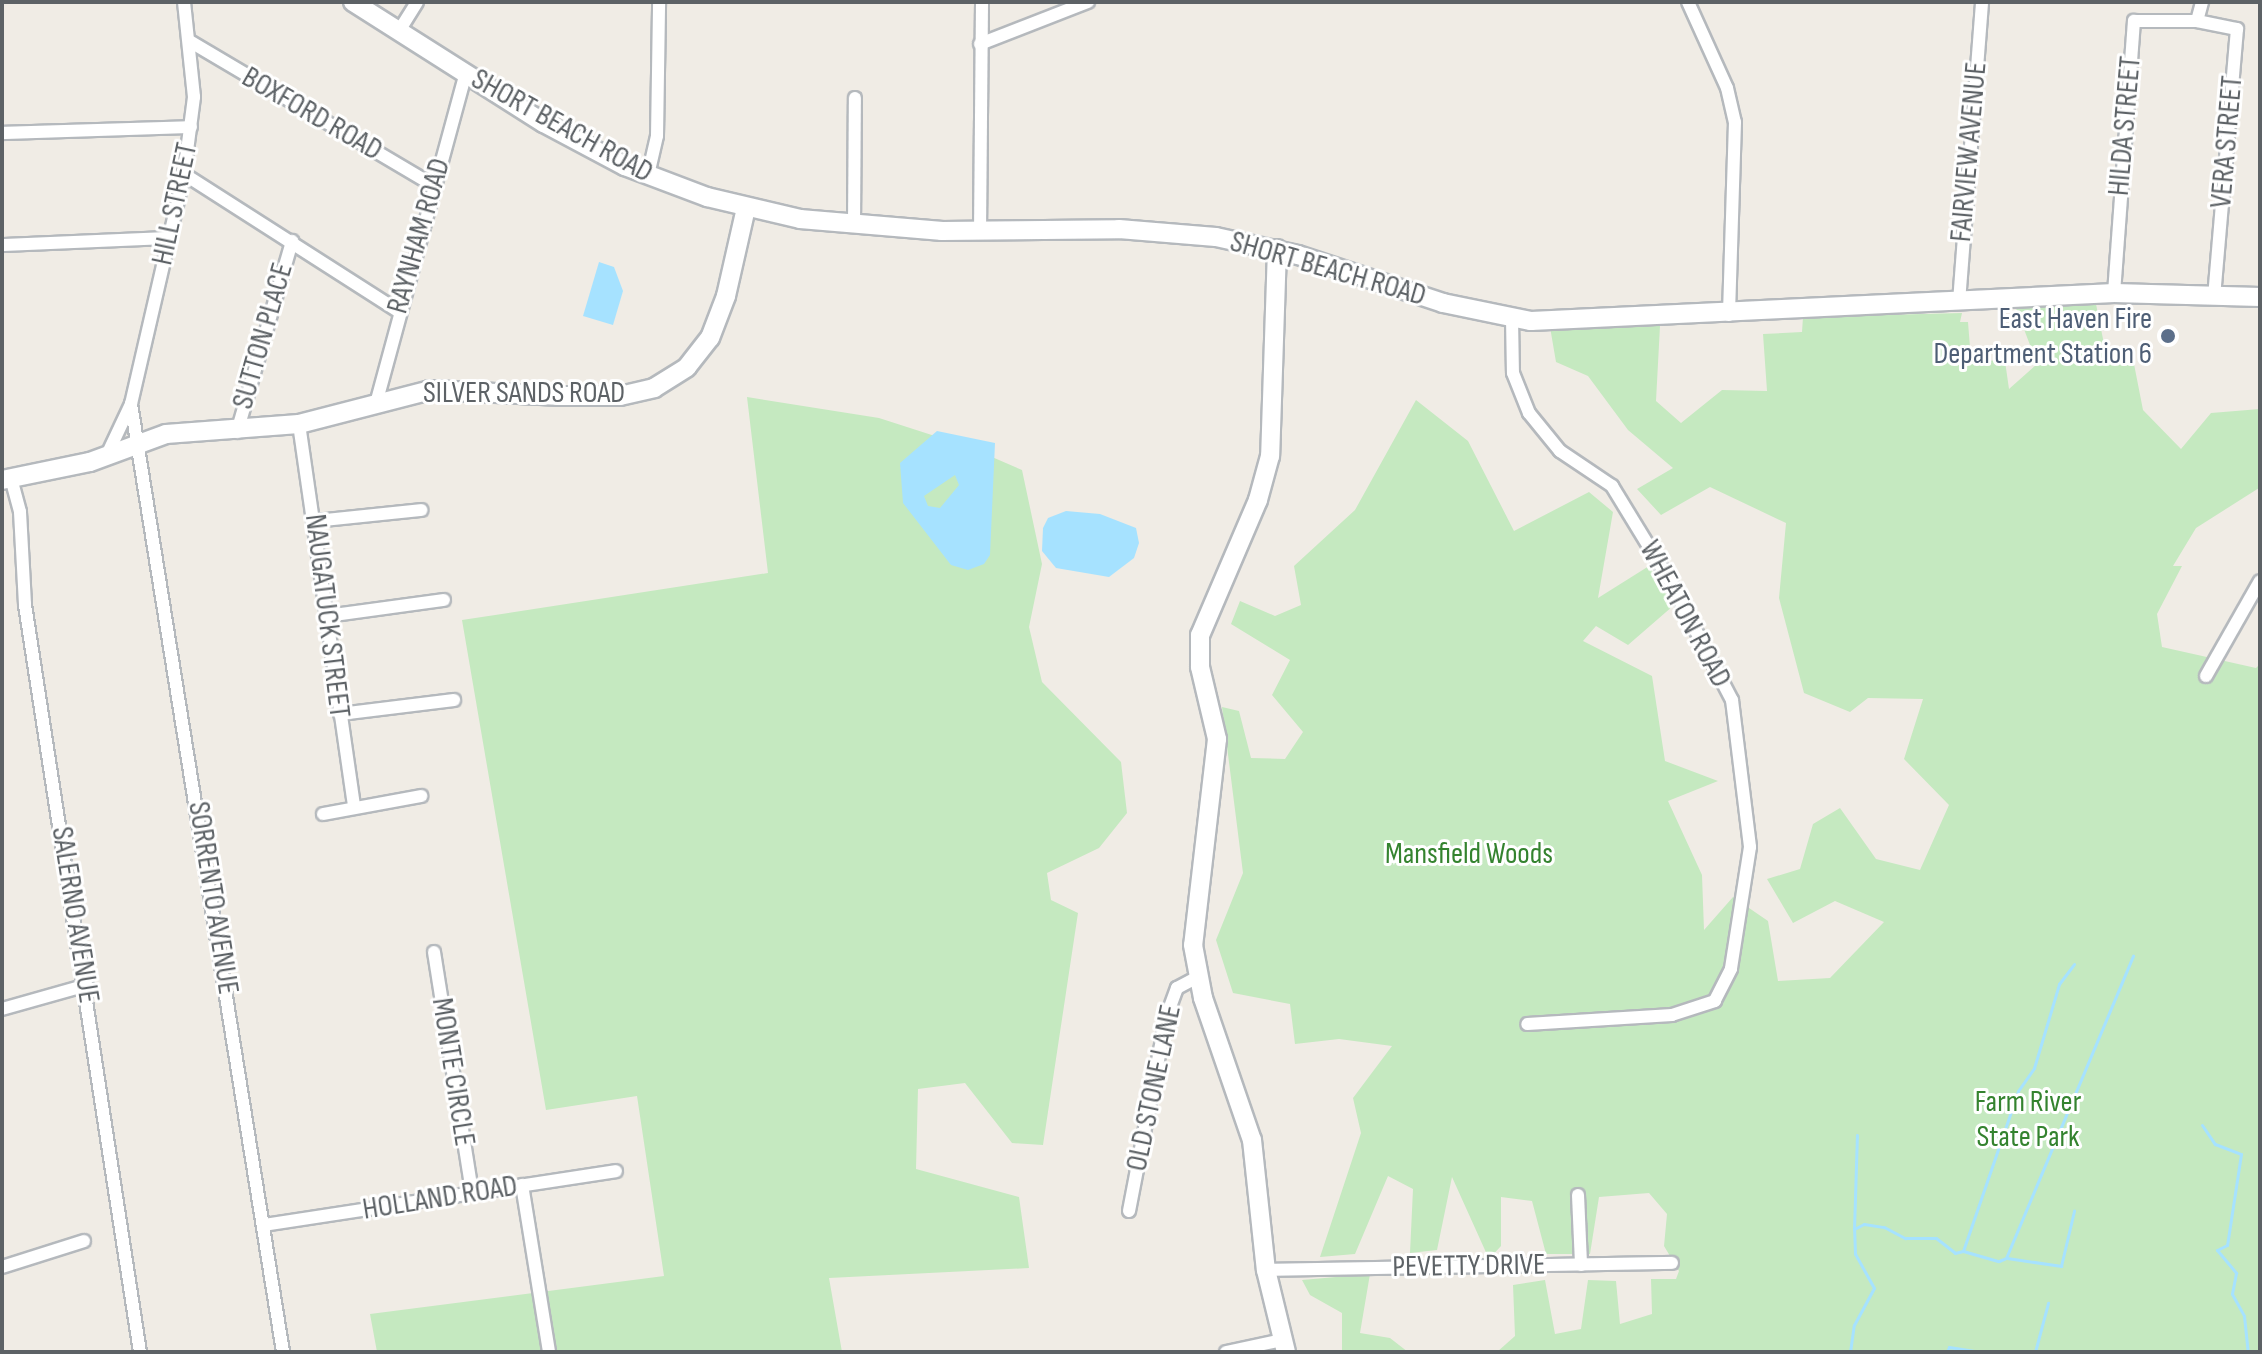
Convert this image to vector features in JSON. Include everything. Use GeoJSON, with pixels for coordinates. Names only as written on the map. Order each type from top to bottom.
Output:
{"type":"FeatureCollection","features":[{"type":"Feature","properties":{"kind":"main road","name":"SHORT BEACH ROAD"},"geometry":{"type":"LineString","coordinates":[[353,2],[544,123],[648,175],[746,208],[854,226],[980,232],[1150,230],[1277,249],[1443,303],[1512,318],[1577,322],[2114,293],[2260,297]]}},
{"type":"Feature","properties":{"kind":"main road","name":"SILVER SANDS ROAD"},"geometry":{"type":"LineString","coordinates":[[6,479],[106,457],[176,433],[237,432],[299,424],[377,400],[448,387],[620,396],[668,381],[700,353],[720,317],[746,208]]}},
{"type":"Feature","properties":{"kind":"main road"},"geometry":{"type":"LineString","coordinates":[[1277,249],[1268,466],[1200,635],[1200,667],[1217,739],[1194,924],[1198,977],[1252,1140],[1266,1270],[1284,1346]]}},
{"type":"Feature","properties":{"kind":"street","name":"HILL STREET"},"geometry":{"type":"LineString","coordinates":[[106,457],[131,404],[184,174],[191,127],[191,42],[184,2]]}},
{"type":"Feature","properties":{"kind":"street"},"geometry":{"type":"LineString","coordinates":[[399,31],[417,2]]}},
{"type":"Feature","properties":{"kind":"street"},"geometry":{"type":"LineString","coordinates":[[648,175],[657,136],[659,2]]}},
{"type":"Feature","properties":{"kind":"street"},"geometry":{"type":"LineString","coordinates":[[980,232],[982,2]]}},
{"type":"Feature","properties":{"kind":"street"},"geometry":{"type":"LineString","coordinates":[[980,44],[1088,2]]}},
{"type":"Feature","properties":{"kind":"street"},"geometry":{"type":"LineString","coordinates":[[1688,2],[1727,88],[1735,122],[1729,315]]}},
{"type":"Feature","properties":{"kind":"street","name":"FAIRVIEW AVENUE"},"geometry":{"type":"LineString","coordinates":[[1959,302],[1982,2]]}},
{"type":"Feature","properties":{"kind":"street"},"geometry":{"type":"LineString","coordinates":[[2197,21],[2202,2]]}},
{"type":"Feature","properties":{"kind":"street","name":"HILDA STREET"},"geometry":{"type":"LineString","coordinates":[[2114,293],[2134,21],[2197,21]]}},
{"type":"Feature","properties":{"kind":"street","name":"VERA STREET"},"geometry":{"type":"LineString","coordinates":[[2197,21],[2237,29],[2214,295]]}},
{"type":"Feature","properties":{"kind":"street","name":"BOXFORD ROAD"},"geometry":{"type":"LineString","coordinates":[[191,42],[433,185]]}},
{"type":"Feature","properties":{"kind":"street","name":"RAYNHAM ROAD"},"geometry":{"type":"LineString","coordinates":[[377,400],[398,311],[466,73]]}},
{"type":"Feature","properties":{"kind":"street"},"geometry":{"type":"LineString","coordinates":[[854,226],[855,98]]}},
{"type":"Feature","properties":{"kind":"street"},"geometry":{"type":"LineString","coordinates":[[2,133],[191,127]]}},
{"type":"Feature","properties":{"kind":"street"},"geometry":{"type":"LineString","coordinates":[[184,174],[398,311]]}},
{"type":"Feature","properties":{"kind":"street"},"geometry":{"type":"LineString","coordinates":[[2,245],[167,238]]}},
{"type":"Feature","properties":{"kind":"street","name":"SUTTON PLACE"},"geometry":{"type":"LineString","coordinates":[[237,432],[292,241]]}},
{"type":"Feature","properties":{"kind":"street","name":"WHEATON ROAD"},"geometry":{"type":"LineString","coordinates":[[1512,318],[1513,373],[1529,413],[1560,451],[1612,486],[1670,581],[1732,700],[1750,847],[1731,969],[1715,1001],[1672,1015],[1527,1024]]}},
{"type":"Feature","properties":{"kind":"street","name":"HILL STREET"},"geometry":{"type":"LineString","coordinates":[[131,404],[140,444]]}},
{"type":"Feature","properties":{"kind":"street","name":"NAUGATUCK STREET"},"geometry":{"type":"LineString","coordinates":[[299,424],[354,807]]}},
{"type":"Feature","properties":{"kind":"street","name":"SORRENTO AVENUE"},"geometry":{"type":"LineString","coordinates":[[140,444],[283,1352]]}},
{"type":"Feature","properties":{"kind":"street","name":"SALERNO AVENUE"},"geometry":{"type":"LineString","coordinates":[[6,479],[20,512],[25,605],[87,985],[140,1352]]}},
{"type":"Feature","properties":{"kind":"street"},"geometry":{"type":"LineString","coordinates":[[315,521],[421,510]]}},
{"type":"Feature","properties":{"kind":"street"},"geometry":{"type":"LineString","coordinates":[[2206,676],[2260,581]]}},
{"type":"Feature","properties":{"kind":"street"},"geometry":{"type":"LineString","coordinates":[[327,616],[444,600]]}},
{"type":"Feature","properties":{"kind":"street"},"geometry":{"type":"LineString","coordinates":[[340,714],[454,700]]}},
{"type":"Feature","properties":{"kind":"street"},"geometry":{"type":"LineString","coordinates":[[323,814],[421,796]]}},
{"type":"Feature","properties":{"kind":"street","name":"MONTE CIRCLE"},"geometry":{"type":"LineString","coordinates":[[434,952],[472,1192]]}},
{"type":"Feature","properties":{"kind":"street","name":"OLD STONE LANE"},"geometry":{"type":"LineString","coordinates":[[1129,1211],[1166,1018],[1177,988],[1198,977]]}},
{"type":"Feature","properties":{"kind":"street"},"geometry":{"type":"LineString","coordinates":[[2,1009],[87,985]]}},
{"type":"Feature","properties":{"kind":"street","name":"HOLLAND ROAD"},"geometry":{"type":"LineString","coordinates":[[264,1225],[616,1171]]}},
{"type":"Feature","properties":{"kind":"street"},"geometry":{"type":"LineString","coordinates":[[522,1185],[549,1352]]}},
{"type":"Feature","properties":{"kind":"street"},"geometry":{"type":"LineString","coordinates":[[1578,1195],[1581,1265]]}},
{"type":"Feature","properties":{"kind":"street"},"geometry":{"type":"LineString","coordinates":[[2,1267],[84,1241]]}},
{"type":"Feature","properties":{"kind":"street","name":"PEVETTY DRIVE"},"geometry":{"type":"LineString","coordinates":[[1266,1270],[1672,1263]]}},
{"type":"Feature","properties":{"kind":"street"},"geometry":{"type":"LineString","coordinates":[[1226,1352],[1284,1346]]}},
{"type":"Feature","properties":{"kind":"green space","name":"Mansfield Woods"},"geometry":{"type":"Polygon","coordinates":[[[2014,303],[2096,304],[2105,349],[2134,364],[2143,410],[2181,449],[2211,413],[2260,409],[2259,488],[2196,528],[2173,566],[2182,566],[2157,614],[2162,647],[2256,668],[2260,664],[2260,1352],[1497,1352],[1515,1336],[1513,1285],[1545,1280],[1555,1334],[1581,1329],[1588,1280],[1616,1281],[1620,1324],[1652,1314],[1651,1279],[1676,1279],[1679,1271],[1664,1246],[1667,1214],[1649,1193],[1599,1197],[1590,1254],[1546,1254],[1532,1201],[1501,1197],[1501,1246],[1489,1259],[1452,1177],[1437,1250],[1410,1253],[1413,1189],[1388,1176],[1355,1254],[1320,1257],[1361,1133],[1353,1098],[1392,1046],[1339,1039],[1295,1044],[1290,1004],[1233,993],[1216,940],[1243,873],[1222,707],[1239,711],[1251,758],[1285,759],[1303,732],[1272,695],[1290,660],[1231,624],[1240,601],[1275,616],[1301,605],[1294,566],[1355,510],[1416,400],[1468,441],[1514,531],[1589,492],[1613,512],[1598,598],[1649,566],[1673,606],[1628,645],[1596,626],[1583,641],[1652,676],[1665,761],[1718,781],[1668,801],[1702,875],[1704,930],[1733,897],[1768,921],[1778,981],[1830,978],[1884,922],[1835,901],[1793,923],[1767,879],[1800,869],[1813,824],[1840,808],[1876,859],[1920,870],[1949,805],[1904,759],[1923,699],[1868,698],[1850,712],[1804,693],[1779,598],[1786,523],[1710,487],[1661,515],[1637,489],[1673,468],[1628,430],[1588,376],[1556,362],[1550,327],[1660,326],[1656,401],[1681,423],[1722,390],[1767,391],[1763,334],[1802,332],[1803,317],[1962,313],[1960,322],[1968,322],[1971,360],[2005,361],[2009,389],[2045,357],[2030,345],[2014,303]]]}},
{"type":"Feature","properties":{"kind":"green space"},"geometry":{"type":"Polygon","coordinates":[[[747,397],[879,418],[969,447],[1022,470],[1042,564],[1029,627],[1042,682],[1121,762],[1127,813],[1099,848],[1047,873],[1051,900],[1078,913],[1043,1145],[1012,1143],[965,1083],[918,1089],[916,1169],[1019,1197],[1029,1268],[829,1278],[842,1352],[377,1352],[370,1314],[664,1276],[637,1096],[546,1110],[462,620],[768,573],[747,397]]]}},
{"type":"Feature","properties":{"kind":"green space"},"geometry":{"type":"Polygon","coordinates":[[[1370,1274],[1360,1333],[1390,1338],[1408,1352],[1342,1352],[1342,1313],[1310,1295],[1302,1280],[1370,1274]]]}},
{"type":"Feature","properties":{"kind":"water"},"geometry":{"type":"Polygon","coordinates":[[[599,262],[614,267],[623,291],[613,325],[583,316],[599,262]]]}},
{"type":"Feature","properties":{"kind":"water"},"geometry":{"type":"Polygon","coordinates":[[[937,431],[995,443],[990,555],[984,564],[968,570],[951,565],[903,503],[900,463],[937,431]],[[955,475],[924,496],[928,506],[940,508],[959,485],[955,475]]]}},
{"type":"Feature","properties":{"kind":"water"},"geometry":{"type":"Polygon","coordinates":[[[1066,511],[1100,514],[1136,528],[1139,543],[1134,558],[1109,577],[1056,568],[1042,551],[1043,528],[1048,518],[1066,511]]]}},
{"type":"Feature","properties":{"kind":"waterway"},"geometry":{"type":"LineString","coordinates":[[1963,1251],[1999,1261],[2006,1258],[2133,956]]}},
{"type":"Feature","properties":{"kind":"waterway"},"geometry":{"type":"LineString","coordinates":[[1850,1352],[1854,1325],[1874,1288],[1855,1254],[1854,1229],[1864,1224],[1884,1227],[1905,1238],[1936,1238],[1955,1253],[1963,1251],[2018,1091],[2034,1068],[2059,984],[2074,964]]}},
{"type":"Feature","properties":{"kind":"waterway"},"geometry":{"type":"LineString","coordinates":[[2202,1125],[2215,1144],[2241,1154],[2227,1245],[2217,1250],[2236,1273],[2232,1294],[2244,1316],[2248,1352]]}},
{"type":"Feature","properties":{"kind":"waterway"},"geometry":{"type":"LineString","coordinates":[[1854,1229],[1857,1135]]}},
{"type":"Feature","properties":{"kind":"waterway"},"geometry":{"type":"LineString","coordinates":[[2007,1258],[2061,1266],[2074,1211]]}},
{"type":"Feature","properties":{"kind":"waterway"},"geometry":{"type":"LineString","coordinates":[[2035,1352],[2048,1303]]}},
{"type":"Feature","properties":{"kind":"waterway"},"geometry":{"type":"LineString","coordinates":[[1947,1352],[1949,1347],[1981,1352]]}},
{"type":"Feature","properties":{"kind":"place","name":"East Haven Fire Department Station 6"},"geometry":{"type":"Point","coordinates":[2168,336]}},
{"type":"Feature","properties":{"kind":"park label","name":"Farm River State Park"},"geometry":{"type":"Point","coordinates":[2028,1119]}}]}
